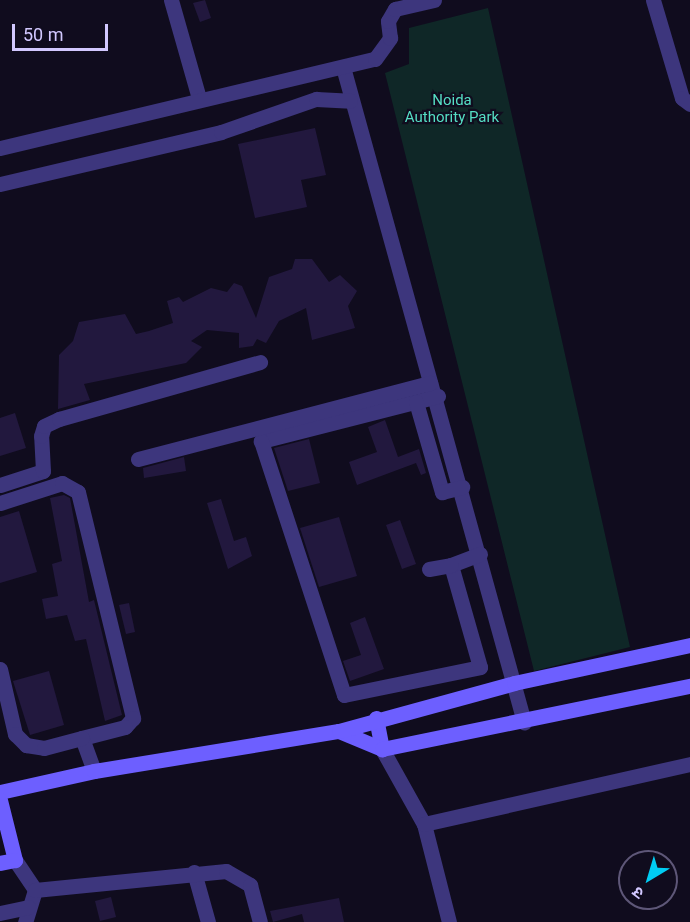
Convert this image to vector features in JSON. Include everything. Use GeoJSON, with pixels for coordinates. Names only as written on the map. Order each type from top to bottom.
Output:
{"type":"FeatureCollection","features":[{"type":"Feature","properties":{"kind":"street"},"geometry":{"type":"LineString","coordinates":[[171,0],[199,98]]}},
{"type":"Feature","properties":{"kind":"street"},"geometry":{"type":"LineString","coordinates":[[0,148],[199,98],[375,59],[385,49],[388,21],[395,9],[434,0]]}},
{"type":"Feature","properties":{"kind":"street"},"geometry":{"type":"LineString","coordinates":[[653,0],[682,98],[690,104]]}},
{"type":"Feature","properties":{"kind":"street"},"geometry":{"type":"LineString","coordinates":[[344,67],[350,101],[462,487],[524,722]]}},
{"type":"Feature","properties":{"kind":"street"},"geometry":{"type":"LineString","coordinates":[[0,184],[221,132],[316,99],[350,101]]}},
{"type":"Feature","properties":{"kind":"street"},"geometry":{"type":"LineString","coordinates":[[0,484],[43,471],[41,436],[44,426],[59,419],[260,362]]}},
{"type":"Feature","properties":{"kind":"street"},"geometry":{"type":"LineString","coordinates":[[434,389],[416,402],[261,441],[344,695],[480,667],[451,565]]}},
{"type":"Feature","properties":{"kind":"street"},"geometry":{"type":"LineString","coordinates":[[138,459],[434,389]]}},
{"type":"Feature","properties":{"kind":"street"},"geometry":{"type":"LineString","coordinates":[[416,402],[442,492],[462,487]]}},
{"type":"Feature","properties":{"kind":"street"},"geometry":{"type":"LineString","coordinates":[[0,503],[62,483],[78,492],[133,718],[125,727],[44,748],[26,745],[15,734],[0,669]]}},
{"type":"Feature","properties":{"kind":"street"},"geometry":{"type":"LineString","coordinates":[[429,569],[451,565],[480,554]]}},
{"type":"Feature","properties":{"kind":"street"},"geometry":{"type":"LineString","coordinates":[[0,792],[94,771],[339,730],[376,718],[514,683],[690,645]]}},
{"type":"Feature","properties":{"kind":"street"},"geometry":{"type":"LineString","coordinates":[[339,730],[382,749],[524,722],[690,686]]}},
{"type":"Feature","properties":{"kind":"street"},"geometry":{"type":"LineString","coordinates":[[376,718],[382,749],[424,825],[449,922]]}},
{"type":"Feature","properties":{"kind":"street"},"geometry":{"type":"LineString","coordinates":[[82,738],[94,771]]}},
{"type":"Feature","properties":{"kind":"street"},"geometry":{"type":"LineString","coordinates":[[424,825],[690,764]]}},
{"type":"Feature","properties":{"kind":"street"},"geometry":{"type":"LineString","coordinates":[[0,800],[8,862],[35,890]]}},
{"type":"Feature","properties":{"kind":"street"},"geometry":{"type":"LineString","coordinates":[[35,890],[194,872],[226,871],[244,878],[260,922]]}},
{"type":"Feature","properties":{"kind":"street"},"geometry":{"type":"LineString","coordinates":[[194,872],[208,922]]}},
{"type":"Feature","properties":{"kind":"street"},"geometry":{"type":"LineString","coordinates":[[0,913],[27,914],[35,890]]}},
{"type":"Feature","properties":{"kind":"green space","name":"Noida Authority Park"},"geometry":{"type":"Polygon","coordinates":[[[488,8],[630,647],[534,671],[385,73],[409,64],[409,28],[488,8]]]}},
{"type":"Feature","properties":{"kind":"building"},"geometry":{"type":"Polygon","coordinates":[[[205,0],[211,18],[200,22],[193,3],[205,0]]]}},
{"type":"Feature","properties":{"kind":"building"},"geometry":{"type":"Polygon","coordinates":[[[315,128],[326,175],[301,180],[307,207],[255,218],[238,144],[315,128]]]}},
{"type":"Feature","properties":{"kind":"building"},"geometry":{"type":"Polygon","coordinates":[[[295,259],[312,259],[329,282],[340,275],[357,291],[348,306],[355,328],[312,340],[306,308],[279,321],[266,343],[257,339],[253,346],[239,348],[239,333],[207,330],[191,341],[202,347],[186,363],[84,384],[90,400],[58,409],[59,355],[73,341],[79,322],[125,314],[136,334],[149,331],[173,323],[167,301],[179,297],[183,302],[211,288],[227,292],[234,283],[242,286],[256,318],[269,277],[292,269],[295,259]]]}},
{"type":"Feature","properties":{"kind":"building"},"geometry":{"type":"Polygon","coordinates":[[[15,413],[26,448],[0,456],[0,418],[15,413]]]}},
{"type":"Feature","properties":{"kind":"building"},"geometry":{"type":"Polygon","coordinates":[[[385,420],[398,457],[419,449],[426,473],[421,475],[416,463],[357,485],[349,462],[377,452],[368,427],[385,420]]]}},
{"type":"Feature","properties":{"kind":"building"},"geometry":{"type":"Polygon","coordinates":[[[309,439],[320,483],[288,491],[274,448],[309,439]]]}},
{"type":"Feature","properties":{"kind":"building"},"geometry":{"type":"Polygon","coordinates":[[[184,457],[186,471],[144,478],[143,468],[184,457]]]}},
{"type":"Feature","properties":{"kind":"building"},"geometry":{"type":"Polygon","coordinates":[[[64,495],[70,498],[89,602],[94,600],[122,715],[105,721],[86,639],[75,641],[67,615],[46,619],[42,599],[58,596],[52,564],[62,561],[50,498],[64,495]]]}},
{"type":"Feature","properties":{"kind":"building"},"geometry":{"type":"Polygon","coordinates":[[[221,499],[234,541],[246,537],[252,556],[228,569],[207,503],[221,499]]]}},
{"type":"Feature","properties":{"kind":"building"},"geometry":{"type":"Polygon","coordinates":[[[19,511],[37,572],[0,583],[0,517],[19,511]]]}},
{"type":"Feature","properties":{"kind":"building"},"geometry":{"type":"Polygon","coordinates":[[[339,517],[357,576],[319,587],[300,528],[339,517]]]}},
{"type":"Feature","properties":{"kind":"building"},"geometry":{"type":"Polygon","coordinates":[[[400,520],[416,564],[402,569],[386,525],[400,520]]]}},
{"type":"Feature","properties":{"kind":"building"},"geometry":{"type":"Polygon","coordinates":[[[129,603],[135,632],[126,634],[119,605],[129,603]]]}},
{"type":"Feature","properties":{"kind":"building"},"geometry":{"type":"Polygon","coordinates":[[[365,617],[384,669],[350,681],[343,661],[361,655],[350,623],[365,617]]]}},
{"type":"Feature","properties":{"kind":"building"},"geometry":{"type":"Polygon","coordinates":[[[49,671],[64,725],[30,735],[13,681],[49,671]]]}},
{"type":"Feature","properties":{"kind":"building"},"geometry":{"type":"Polygon","coordinates":[[[111,897],[116,917],[100,921],[95,901],[111,897]]]}},
{"type":"Feature","properties":{"kind":"building"},"geometry":{"type":"Polygon","coordinates":[[[339,898],[344,922],[304,922],[302,914],[273,922],[270,911],[339,898]]]}}]}
